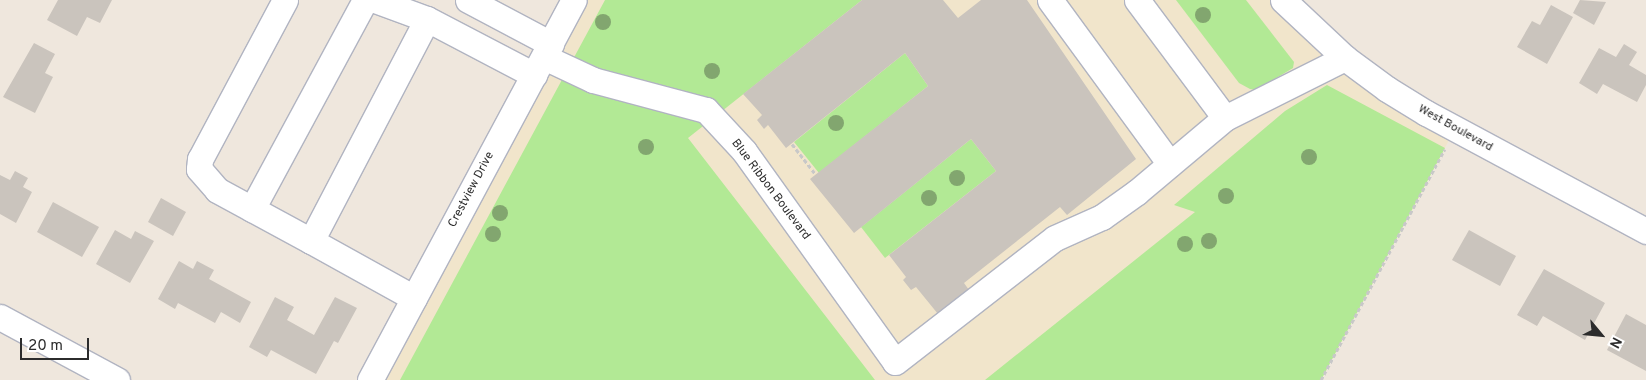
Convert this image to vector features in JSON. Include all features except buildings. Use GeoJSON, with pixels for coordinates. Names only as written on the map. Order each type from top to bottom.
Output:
{"type":"FeatureCollection","features":[{"type":"Feature","properties":{"kind":"street"},"geometry":{"type":"LineString","coordinates":[[285,0],[200,159],[199,169],[217,190],[414,298]]}},
{"type":"Feature","properties":{"kind":"street"},"geometry":{"type":"LineString","coordinates":[[252,209],[364,0]]}},
{"type":"Feature","properties":{"kind":"street"},"geometry":{"type":"LineString","coordinates":[[375,0],[543,59]]}},
{"type":"Feature","properties":{"kind":"street"},"geometry":{"type":"LineString","coordinates":[[468,0],[543,59]]}},
{"type":"Feature","properties":{"kind":"street","name":"Crestview Drive"},"geometry":{"type":"LineString","coordinates":[[370,380],[574,0]]}},
{"type":"Feature","properties":{"kind":"street"},"geometry":{"type":"LineString","coordinates":[[1050,0],[1170,164],[1225,118],[1345,58]]}},
{"type":"Feature","properties":{"kind":"street"},"geometry":{"type":"LineString","coordinates":[[1137,0],[1225,118]]}},
{"type":"Feature","properties":{"kind":"street","name":"West Boulevard"},"geometry":{"type":"LineString","coordinates":[[1283,0],[1345,58],[1426,114],[1646,231]]}},
{"type":"Feature","properties":{"kind":"street"},"geometry":{"type":"LineString","coordinates":[[311,241],[428,20]]}},
{"type":"Feature","properties":{"kind":"street","name":"Blue Ribbon Boulevard"},"geometry":{"type":"LineString","coordinates":[[543,59],[593,80],[706,110],[744,151],[895,362],[1055,238],[1102,217],[1170,164]]}},
{"type":"Feature","properties":{"kind":"street"},"geometry":{"type":"LineString","coordinates":[[0,317],[117,380]]}},
{"type":"Feature","properties":{"kind":"path"},"geometry":{"type":"LineString","coordinates":[[792,144],[816,175]]}},
{"type":"Feature","properties":{"kind":"path"},"geometry":{"type":"LineString","coordinates":[[1321,380],[1445,148]]}},
{"type":"Feature","properties":{"kind":"shaded area"},"geometry":{"type":"Polygon","coordinates":[[[574,0],[1283,0],[1455,129],[1321,380],[370,380],[574,0]]]}},
{"type":"Feature","properties":{"kind":"green space"},"geometry":{"type":"Polygon","coordinates":[[[605,0],[862,0],[688,138],[875,380],[400,380],[605,0]]]}},
{"type":"Feature","properties":{"kind":"green space"},"geometry":{"type":"Polygon","coordinates":[[[1176,0],[1246,0],[1294,62],[1293,68],[1256,90],[1239,83],[1176,0]]]}},
{"type":"Feature","properties":{"kind":"green space"},"geometry":{"type":"Polygon","coordinates":[[[905,53],[928,86],[819,173],[794,142],[905,53]]]}},
{"type":"Feature","properties":{"kind":"green space"},"geometry":{"type":"Polygon","coordinates":[[[1327,85],[1445,148],[1321,380],[985,380],[1195,212],[1174,205],[1285,111],[1327,85]]]}},
{"type":"Feature","properties":{"kind":"green space"},"geometry":{"type":"Polygon","coordinates":[[[971,139],[996,171],[885,258],[861,227],[971,139]]]}}]}
